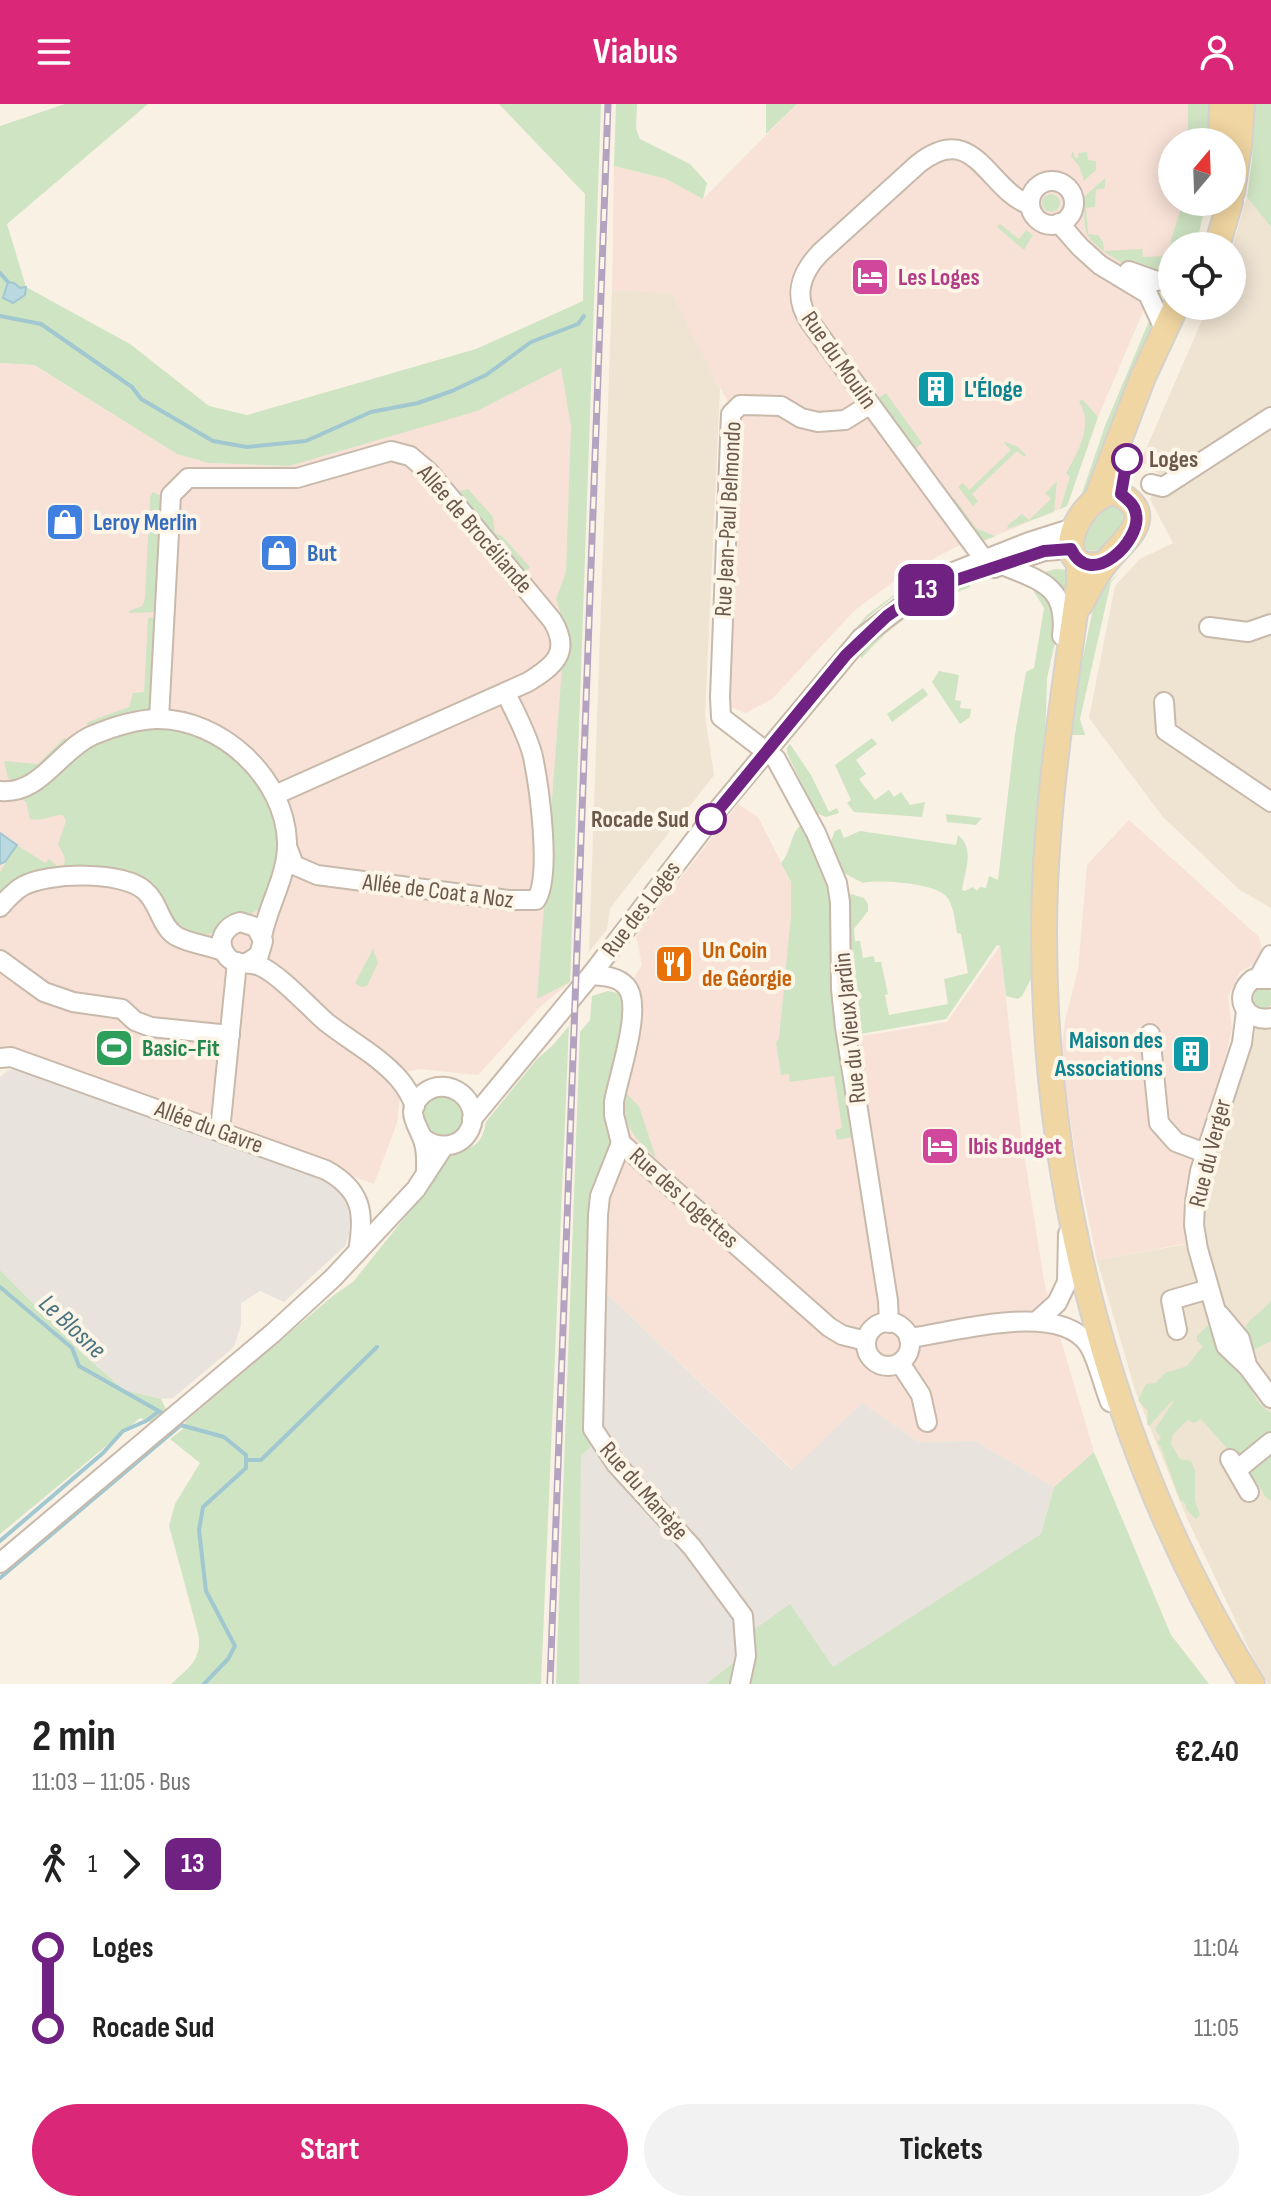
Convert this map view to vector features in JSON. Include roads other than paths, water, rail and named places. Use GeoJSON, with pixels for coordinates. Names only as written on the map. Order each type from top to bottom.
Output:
{"type":"FeatureCollection","features":[{"type":"Feature","properties":{"kind":"main road"},"geometry":{"type":"LineString","coordinates":[[1221,128],[1222,104]]}},
{"type":"Feature","properties":{"kind":"main road"},"geometry":{"type":"LineString","coordinates":[[1240,128],[1242,104]]}},
{"type":"Feature","properties":{"kind":"main road"},"geometry":{"type":"LineString","coordinates":[[1109,496],[1133,401],[1170,320]]}},
{"type":"Feature","properties":{"kind":"main road"},"geometry":{"type":"LineString","coordinates":[[1185,320],[1127,459],[1082,551],[1048,828],[1044,934],[1050,1071],[1072,1219],[1098,1330],[1117,1392],[1149,1480],[1174,1536],[1206,1603],[1252,1684]]}},
{"type":"Feature","properties":{"kind":"main road"},"geometry":{"type":"LineString","coordinates":[[1082,551],[1128,540],[1137,522],[1136,511],[1109,496]]}},
{"type":"Feature","properties":{"kind":"street","name":"Rue du Moulin"},"geometry":{"type":"LineString","coordinates":[[992,564],[869,405],[802,310],[800,288],[806,269],[820,253],[930,155],[946,150],[962,151],[972,156],[1020,201],[1030,205]]}},
{"type":"Feature","properties":{"kind":"street"},"geometry":{"type":"LineString","coordinates":[[999,180],[1026,186],[1050,181],[1065,186],[1073,199],[1065,218]]}},
{"type":"Feature","properties":{"kind":"street"},"geometry":{"type":"LineString","coordinates":[[1039,185],[1033,192],[1032,213],[1042,222],[1065,218]]}},
{"type":"Feature","properties":{"kind":"street"},"geometry":{"type":"LineString","coordinates":[[1065,218],[1100,254],[1145,279],[1158,281]]}},
{"type":"Feature","properties":{"kind":"street"},"geometry":{"type":"LineString","coordinates":[[1065,218],[1080,247],[1100,265],[1148,294],[1165,331]]}},
{"type":"Feature","properties":{"kind":"street","name":"Rue Jean-Paul Belmondo"},"geometry":{"type":"LineString","coordinates":[[766,750],[721,717],[725,503],[731,414],[740,405],[781,406],[801,418],[818,422],[845,420],[869,405]]}},
{"type":"Feature","properties":{"kind":"street"},"geometry":{"type":"LineString","coordinates":[[1151,484],[1163,487],[1271,417]]}},
{"type":"Feature","properties":{"kind":"street","name":"Allée de Brocéliande"},"geometry":{"type":"LineString","coordinates":[[159,719],[171,495],[188,478],[297,478],[391,451],[410,456],[429,472],[560,632],[561,645],[552,668],[506,693],[275,795]]}},
{"type":"Feature","properties":{"kind":"street","name":"Rue des Loges"},"geometry":{"type":"LineString","coordinates":[[472,1119],[591,975],[766,750],[861,638],[923,591],[992,564],[1082,551]]}},
{"type":"Feature","properties":{"kind":"street"},"geometry":{"type":"LineString","coordinates":[[992,564],[1046,584],[1060,602],[1065,615],[1061,644],[1064,680]]}},
{"type":"Feature","properties":{"kind":"street"},"geometry":{"type":"LineString","coordinates":[[1209,627],[1248,632],[1271,624]]}},
{"type":"Feature","properties":{"kind":"street","name":"Allée de Coat a Noz"},"geometry":{"type":"LineString","coordinates":[[287,846],[294,865],[317,875],[508,900],[536,900],[541,890],[545,843],[535,771],[530,747],[506,693]]}},
{"type":"Feature","properties":{"kind":"street"},"geometry":{"type":"LineString","coordinates":[[1164,702],[1166,731],[1271,802]]}},
{"type":"Feature","properties":{"kind":"street"},"geometry":{"type":"LineString","coordinates":[[0,791],[9,792],[29,786],[69,750],[122,724],[159,719],[201,728],[235,747],[259,771],[275,795],[287,846],[278,891],[256,958],[236,959]]}},
{"type":"Feature","properties":{"kind":"street","name":"Rue du Vieux Jardin"},"geometry":{"type":"LineString","coordinates":[[766,750],[776,759],[816,833],[837,883],[843,1014],[889,1323]]}},
{"type":"Feature","properties":{"kind":"street"},"geometry":{"type":"LineString","coordinates":[[278,891],[290,881],[317,875]]}},
{"type":"Feature","properties":{"kind":"street"},"geometry":{"type":"LineString","coordinates":[[0,907],[23,886],[63,876],[121,880],[147,892],[173,934],[267,971],[398,1078],[415,1106]]}},
{"type":"Feature","properties":{"kind":"street"},"geometry":{"type":"LineString","coordinates":[[220,1131],[236,959],[223,935],[235,923],[252,924],[267,955],[345,1033]]}},
{"type":"Feature","properties":{"kind":"street"},"geometry":{"type":"LineString","coordinates":[[1260,1016],[1242,1002],[1244,989],[1253,979],[1265,978],[1271,955]]}},
{"type":"Feature","properties":{"kind":"street"},"geometry":{"type":"LineString","coordinates":[[0,960],[44,992],[73,1002],[122,1009],[135,1021],[151,1027],[230,1035]]}},
{"type":"Feature","properties":{"kind":"street","name":"Rue des Logettes"},"geometry":{"type":"LineString","coordinates":[[591,975],[613,977],[626,985],[634,1004],[614,1102],[621,1143],[829,1327],[842,1335],[866,1341]]}},
{"type":"Feature","properties":{"kind":"street","name":"Rue du Verger"},"geometry":{"type":"LineString","coordinates":[[1260,1016],[1242,1043],[1205,1153],[1197,1184],[1194,1225],[1216,1310],[1240,1339],[1248,1367],[1271,1398]]}},
{"type":"Feature","properties":{"kind":"street"},"geometry":{"type":"LineString","coordinates":[[1150,1034],[1159,1123],[1176,1142],[1205,1153]]}},
{"type":"Feature","properties":{"kind":"street","name":"Allée du Gavre"},"geometry":{"type":"LineString","coordinates":[[0,1058],[11,1057],[326,1170],[345,1182],[359,1204],[362,1215],[358,1251]]}},
{"type":"Feature","properties":{"kind":"street"},"geometry":{"type":"LineString","coordinates":[[398,1078],[431,1089],[448,1087],[464,1095],[471,1106],[472,1119],[465,1136],[456,1143],[444,1146],[432,1144],[423,1138]]}},
{"type":"Feature","properties":{"kind":"street"},"geometry":{"type":"LineString","coordinates":[[426,1174],[423,1138],[413,1120],[415,1106],[421,1096],[431,1089]]}},
{"type":"Feature","properties":{"kind":"street"},"geometry":{"type":"LineString","coordinates":[[464,1095],[494,1091]]}},
{"type":"Feature","properties":{"kind":"street","name":"Rue du Manège"},"geometry":{"type":"LineString","coordinates":[[621,1143],[600,1196],[598,1215],[593,1429],[616,1464],[692,1547],[743,1616],[746,1656],[740,1684]]}},
{"type":"Feature","properties":{"kind":"street"},"geometry":{"type":"LineString","coordinates":[[0,1563],[273,1333],[358,1251],[416,1189],[444,1146]]}},
{"type":"Feature","properties":{"kind":"street"},"geometry":{"type":"LineString","coordinates":[[1038,1320],[1057,1303],[1067,1282],[1067,1240],[1072,1219]]}},
{"type":"Feature","properties":{"kind":"street"},"geometry":{"type":"LineString","coordinates":[[1177,1330],[1171,1300],[1209,1289]]}},
{"type":"Feature","properties":{"kind":"street"},"geometry":{"type":"LineString","coordinates":[[909,1338],[1038,1320],[1073,1330],[1088,1344],[1140,1481],[1174,1536]]}},
{"type":"Feature","properties":{"kind":"street"},"geometry":{"type":"LineString","coordinates":[[889,1323],[899,1326],[909,1338],[908,1352],[900,1363],[889,1366],[878,1364],[870,1357],[866,1341],[874,1328],[889,1323]]}},
{"type":"Feature","properties":{"kind":"street"},"geometry":{"type":"LineString","coordinates":[[900,1363],[921,1395],[927,1422]]}},
{"type":"Feature","properties":{"kind":"street"},"geometry":{"type":"LineString","coordinates":[[1249,1492],[1234,1464],[1271,1442]]}},
{"type":"Feature","properties":{"kind":"water"},"geometry":{"type":"Polygon","coordinates":[[[8,282],[20,288],[26,287],[25,295],[13,303],[3,298],[8,282]]]}},
{"type":"Feature","properties":{"kind":"water"},"geometry":{"type":"Polygon","coordinates":[[[0,833],[17,845],[0,864],[0,833]]]}},
{"type":"Feature","properties":{"kind":"waterway"},"geometry":{"type":"LineString","coordinates":[[0,273],[8,282]]}},
{"type":"Feature","properties":{"kind":"waterway"},"geometry":{"type":"LineString","coordinates":[[0,316],[41,324],[132,387],[141,399],[213,441],[247,447],[306,441],[371,412],[418,403],[452,391],[486,375],[531,342],[578,324],[584,316]]}},
{"type":"Feature","properties":{"kind":"waterway","name":"Le Blosne"},"geometry":{"type":"LineString","coordinates":[[0,1287],[72,1348],[79,1366],[164,1414]]}},
{"type":"Feature","properties":{"kind":"waterway"},"geometry":{"type":"LineString","coordinates":[[246,1460],[261,1460],[377,1347]]}},
{"type":"Feature","properties":{"kind":"waterway"},"geometry":{"type":"LineString","coordinates":[[0,1541],[103,1453],[123,1431],[158,1412]]}},
{"type":"Feature","properties":{"kind":"waterway","name":"Le Blosne"},"geometry":{"type":"LineString","coordinates":[[177,1424],[224,1437],[246,1455],[246,1468],[203,1507],[199,1530],[206,1591],[235,1646],[228,1659],[204,1684]]}},
{"type":"Feature","properties":{"kind":"waterway"},"geometry":{"type":"LineString","coordinates":[[0,1578],[181,1425]]}},
{"type":"Feature","properties":{"kind":"railway"},"geometry":{"type":"LineString","coordinates":[[550,1684],[608,104]]}},
{"type":"Feature","properties":{"kind":"place","name":"Les Loges"},"geometry":{"type":"Point","coordinates":[870,277]}},
{"type":"Feature","properties":{"kind":"place","name":"L'Éloge"},"geometry":{"type":"Point","coordinates":[936,389]}},
{"type":"Feature","properties":{"kind":"place","name":"Loges"},"geometry":{"type":"Point","coordinates":[1127,459]}},
{"type":"Feature","properties":{"kind":"place","name":"Leroy Merlin"},"geometry":{"type":"Point","coordinates":[65,522]}},
{"type":"Feature","properties":{"kind":"place","name":"But"},"geometry":{"type":"Point","coordinates":[279,553]}},
{"type":"Feature","properties":{"kind":"place","name":"Rocade Sud"},"geometry":{"type":"Point","coordinates":[711,819]}},
{"type":"Feature","properties":{"kind":"place","name":"Un Coin de Géorgie"},"geometry":{"type":"Point","coordinates":[674,964]}},
{"type":"Feature","properties":{"kind":"place","name":"Basic-Fit"},"geometry":{"type":"Point","coordinates":[114,1048]}},
{"type":"Feature","properties":{"kind":"place","name":"Maison des Associations"},"geometry":{"type":"Point","coordinates":[1191,1054]}},
{"type":"Feature","properties":{"kind":"place","name":"Ibis Budget"},"geometry":{"type":"Point","coordinates":[940,1146]}}]}
